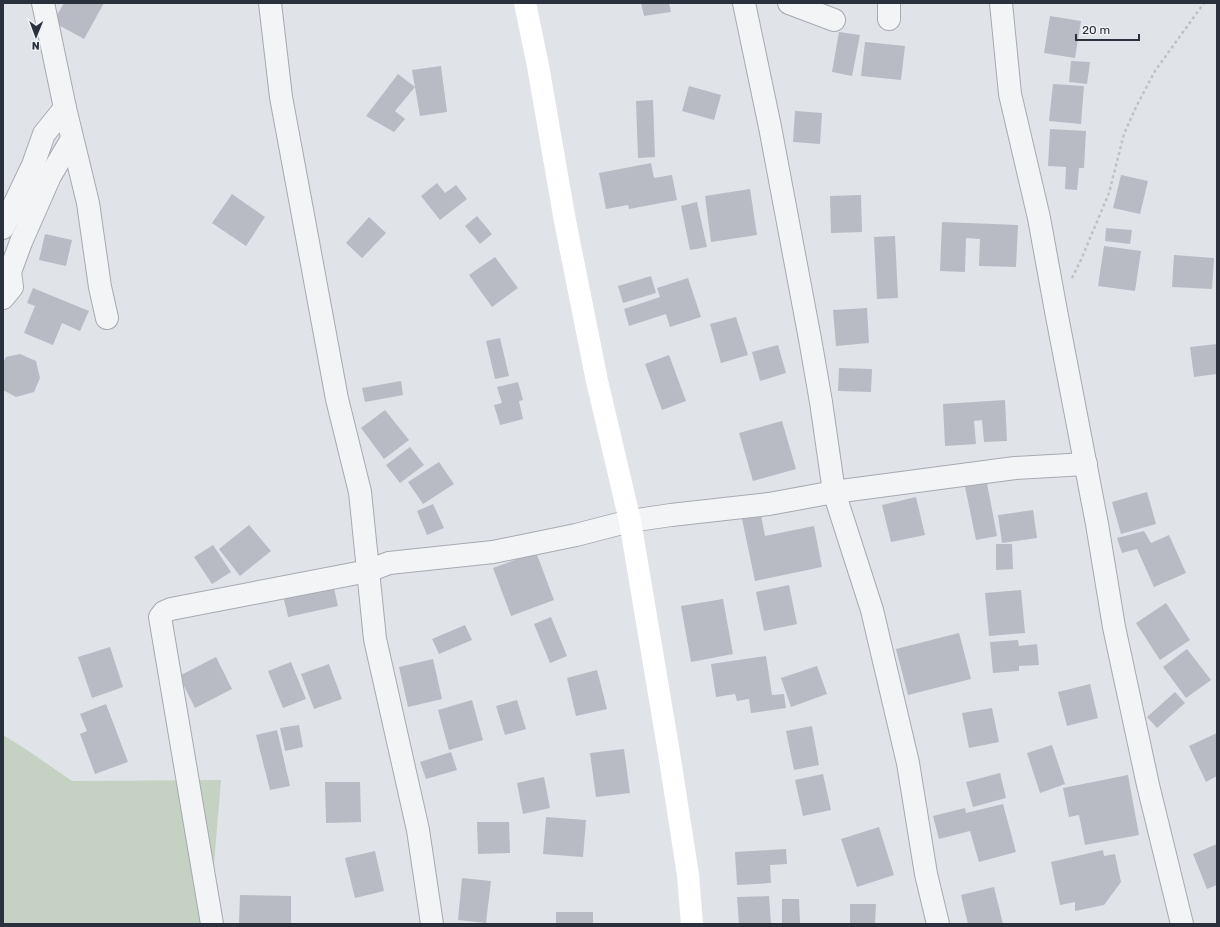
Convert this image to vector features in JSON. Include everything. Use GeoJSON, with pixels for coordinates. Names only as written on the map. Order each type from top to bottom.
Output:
{"type":"FeatureCollection","features":[{"type":"Feature","properties":{"kind":"main road"},"geometry":{"type":"LineString","coordinates":[[525,3],[538,66],[565,221],[596,374],[630,522],[688,875],[692,924]]}},
{"type":"Feature","properties":{"kind":"street"},"geometry":{"type":"LineString","coordinates":[[43,3],[65,108],[88,203],[100,287],[107,318]]}},
{"type":"Feature","properties":{"kind":"street"},"geometry":{"type":"LineString","coordinates":[[270,3],[281,97],[338,399],[360,492],[375,640],[418,830],[432,924]]}},
{"type":"Feature","properties":{"kind":"street"},"geometry":{"type":"LineString","coordinates":[[744,3],[770,127],[813,355],[834,492],[872,610],[908,763],[926,874],[938,924]]}},
{"type":"Feature","properties":{"kind":"street"},"geometry":{"type":"LineString","coordinates":[[789,3],[834,20]]}},
{"type":"Feature","properties":{"kind":"street"},"geometry":{"type":"LineString","coordinates":[[1001,3],[1010,94],[1039,218],[1086,464],[1114,628],[1148,785],[1182,924]]}},
{"type":"Feature","properties":{"kind":"street"},"geometry":{"type":"LineString","coordinates":[[6,216],[33,165],[44,134],[65,108]]}},
{"type":"Feature","properties":{"kind":"street"},"geometry":{"type":"LineString","coordinates":[[3,298],[12,287],[7,270],[50,176],[72,139]]}},
{"type":"Feature","properties":{"kind":"street"},"geometry":{"type":"LineString","coordinates":[[212,924],[160,617],[164,612],[171,609],[368,571],[389,563],[493,552],[630,522],[698,511],[769,504],[834,492],[1015,468],[1086,464]]}},
{"type":"Feature","properties":{"kind":"path"},"geometry":{"type":"LineString","coordinates":[[1056,311],[1080,262],[1109,193],[1124,134],[1136,107],[1155,71],[1204,3]]}},
{"type":"Feature","properties":{"kind":"green space"},"geometry":{"type":"Polygon","coordinates":[[[3,735],[72,781],[221,780],[209,924],[3,924],[3,735]]]}},
{"type":"Feature","properties":{"kind":"building"},"geometry":{"type":"Polygon","coordinates":[[[64,3],[104,3],[84,39],[53,22],[64,3]]]}},
{"type":"Feature","properties":{"kind":"building"},"geometry":{"type":"Polygon","coordinates":[[[641,3],[669,3],[671,12],[644,16],[641,3]]]}},
{"type":"Feature","properties":{"kind":"building"},"geometry":{"type":"Polygon","coordinates":[[[1050,16],[1081,21],[1075,58],[1044,53],[1050,16]]]}},
{"type":"Feature","properties":{"kind":"building"},"geometry":{"type":"Polygon","coordinates":[[[839,32],[860,35],[852,76],[832,72],[839,32]]]}},
{"type":"Feature","properties":{"kind":"building"},"geometry":{"type":"Polygon","coordinates":[[[865,42],[905,46],[901,80],[861,76],[865,42]]]}},
{"type":"Feature","properties":{"kind":"building"},"geometry":{"type":"Polygon","coordinates":[[[1071,61],[1090,62],[1087,84],[1069,82],[1071,61]]]}},
{"type":"Feature","properties":{"kind":"building"},"geometry":{"type":"Polygon","coordinates":[[[441,66],[447,112],[420,116],[412,70],[441,66]]]}},
{"type":"Feature","properties":{"kind":"building"},"geometry":{"type":"Polygon","coordinates":[[[398,74],[415,87],[395,111],[405,119],[394,132],[366,116],[398,74]]]}},
{"type":"Feature","properties":{"kind":"building"},"geometry":{"type":"Polygon","coordinates":[[[1053,84],[1084,86],[1081,124],[1049,121],[1053,84]]]}},
{"type":"Feature","properties":{"kind":"building"},"geometry":{"type":"Polygon","coordinates":[[[689,86],[721,95],[714,120],[682,111],[689,86]]]}},
{"type":"Feature","properties":{"kind":"building"},"geometry":{"type":"Polygon","coordinates":[[[653,100],[655,157],[638,158],[636,101],[653,100]]]}},
{"type":"Feature","properties":{"kind":"building"},"geometry":{"type":"Polygon","coordinates":[[[795,111],[822,113],[820,144],[793,142],[795,111]]]}},
{"type":"Feature","properties":{"kind":"building"},"geometry":{"type":"Polygon","coordinates":[[[1050,129],[1086,131],[1084,168],[1079,168],[1077,190],[1065,189],[1066,167],[1048,166],[1050,129]]]}},
{"type":"Feature","properties":{"kind":"building"},"geometry":{"type":"Polygon","coordinates":[[[651,163],[654,178],[672,175],[677,200],[629,209],[628,205],[606,209],[599,173],[651,163]]]}},
{"type":"Feature","properties":{"kind":"building"},"geometry":{"type":"Polygon","coordinates":[[[1121,175],[1148,181],[1140,214],[1113,208],[1121,175]]]}},
{"type":"Feature","properties":{"kind":"building"},"geometry":{"type":"Polygon","coordinates":[[[437,183],[445,193],[456,185],[467,199],[440,220],[421,196],[437,183]]]}},
{"type":"Feature","properties":{"kind":"building"},"geometry":{"type":"Polygon","coordinates":[[[750,189],[757,235],[711,242],[705,196],[750,189]]]}},
{"type":"Feature","properties":{"kind":"building"},"geometry":{"type":"Polygon","coordinates":[[[232,194],[265,217],[246,246],[212,223],[232,194]]]}},
{"type":"Feature","properties":{"kind":"building"},"geometry":{"type":"Polygon","coordinates":[[[861,195],[862,232],[831,233],[830,196],[861,195]]]}},
{"type":"Feature","properties":{"kind":"building"},"geometry":{"type":"Polygon","coordinates":[[[697,202],[707,247],[690,250],[681,206],[697,202]]]}},
{"type":"Feature","properties":{"kind":"building"},"geometry":{"type":"Polygon","coordinates":[[[477,216],[492,234],[480,244],[465,226],[477,216]]]}},
{"type":"Feature","properties":{"kind":"building"},"geometry":{"type":"Polygon","coordinates":[[[369,217],[386,233],[362,258],[346,243],[369,217]]]}},
{"type":"Feature","properties":{"kind":"building"},"geometry":{"type":"Polygon","coordinates":[[[942,222],[1018,225],[1016,267],[979,266],[980,239],[966,238],[965,272],[940,271],[942,222]]]}},
{"type":"Feature","properties":{"kind":"building"},"geometry":{"type":"Polygon","coordinates":[[[1106,228],[1132,230],[1130,244],[1105,241],[1106,228]]]}},
{"type":"Feature","properties":{"kind":"building"},"geometry":{"type":"Polygon","coordinates":[[[45,234],[72,240],[66,266],[39,260],[45,234]]]}},
{"type":"Feature","properties":{"kind":"building"},"geometry":{"type":"Polygon","coordinates":[[[895,236],[898,298],[877,299],[874,237],[895,236]]]}},
{"type":"Feature","properties":{"kind":"building"},"geometry":{"type":"Polygon","coordinates":[[[1104,246],[1141,251],[1135,291],[1098,286],[1104,246]]]}},
{"type":"Feature","properties":{"kind":"building"},"geometry":{"type":"Polygon","coordinates":[[[1174,255],[1214,258],[1212,289],[1172,287],[1174,255]]]}},
{"type":"Feature","properties":{"kind":"building"},"geometry":{"type":"Polygon","coordinates":[[[495,257],[518,288],[492,307],[469,275],[495,257]]]}},
{"type":"Feature","properties":{"kind":"building"},"geometry":{"type":"Polygon","coordinates":[[[651,276],[656,293],[623,303],[618,286],[651,276]]]}},
{"type":"Feature","properties":{"kind":"building"},"geometry":{"type":"Polygon","coordinates":[[[688,278],[701,317],[670,327],[666,314],[629,326],[624,309],[660,297],[657,288],[688,278]]]}},
{"type":"Feature","properties":{"kind":"building"},"geometry":{"type":"Polygon","coordinates":[[[33,288],[89,311],[80,331],[62,323],[53,345],[24,333],[35,306],[27,303],[33,288]]]}},
{"type":"Feature","properties":{"kind":"building"},"geometry":{"type":"Polygon","coordinates":[[[867,308],[869,343],[836,346],[833,310],[867,308]]]}},
{"type":"Feature","properties":{"kind":"building"},"geometry":{"type":"Polygon","coordinates":[[[736,317],[748,355],[721,363],[710,324],[736,317]]]}},
{"type":"Feature","properties":{"kind":"building"},"geometry":{"type":"Polygon","coordinates":[[[500,338],[509,376],[495,379],[486,341],[500,338]]]}},
{"type":"Feature","properties":{"kind":"building"},"geometry":{"type":"Polygon","coordinates":[[[1217,344],[1217,374],[1194,377],[1190,347],[1217,344]]]}},
{"type":"Feature","properties":{"kind":"building"},"geometry":{"type":"Polygon","coordinates":[[[778,345],[786,373],[760,381],[752,352],[778,345]]]}},
{"type":"Feature","properties":{"kind":"building"},"geometry":{"type":"Polygon","coordinates":[[[20,354],[36,361],[40,378],[34,392],[16,397],[3,390],[3,363],[6,357],[20,354]]]}},
{"type":"Feature","properties":{"kind":"building"},"geometry":{"type":"Polygon","coordinates":[[[669,355],[686,401],[662,410],[645,364],[669,355]]]}},
{"type":"Feature","properties":{"kind":"building"},"geometry":{"type":"Polygon","coordinates":[[[839,368],[872,369],[871,392],[838,391],[839,368]]]}},
{"type":"Feature","properties":{"kind":"building"},"geometry":{"type":"Polygon","coordinates":[[[401,381],[403,395],[365,402],[362,388],[401,381]]]}},
{"type":"Feature","properties":{"kind":"building"},"geometry":{"type":"Polygon","coordinates":[[[518,382],[523,400],[519,401],[523,419],[500,425],[494,405],[502,403],[497,387],[518,382]]]}},
{"type":"Feature","properties":{"kind":"building"},"geometry":{"type":"Polygon","coordinates":[[[1005,400],[1007,441],[984,442],[982,420],[974,421],[976,444],[945,446],[943,404],[1005,400]]]}},
{"type":"Feature","properties":{"kind":"building"},"geometry":{"type":"Polygon","coordinates":[[[385,410],[409,440],[384,459],[361,428],[385,410]]]}},
{"type":"Feature","properties":{"kind":"building"},"geometry":{"type":"Polygon","coordinates":[[[782,421],[796,469],[753,481],[739,433],[782,421]]]}},
{"type":"Feature","properties":{"kind":"building"},"geometry":{"type":"Polygon","coordinates":[[[410,447],[424,465],[400,483],[386,465],[410,447]]]}},
{"type":"Feature","properties":{"kind":"building"},"geometry":{"type":"Polygon","coordinates":[[[439,462],[454,484],[423,504],[408,482],[439,462]]]}},
{"type":"Feature","properties":{"kind":"building"},"geometry":{"type":"Polygon","coordinates":[[[986,478],[997,536],[976,540],[964,482],[986,478]]]}},
{"type":"Feature","properties":{"kind":"building"},"geometry":{"type":"Polygon","coordinates":[[[1147,492],[1156,524],[1121,534],[1112,502],[1147,492]]]}},
{"type":"Feature","properties":{"kind":"building"},"geometry":{"type":"Polygon","coordinates":[[[916,497],[925,535],[891,542],[882,505],[916,497]]]}},
{"type":"Feature","properties":{"kind":"building"},"geometry":{"type":"Polygon","coordinates":[[[433,504],[444,528],[427,535],[417,511],[433,504]]]}},
{"type":"Feature","properties":{"kind":"building"},"geometry":{"type":"Polygon","coordinates":[[[1033,510],[1037,538],[1002,543],[998,515],[1033,510]]]}},
{"type":"Feature","properties":{"kind":"building"},"geometry":{"type":"Polygon","coordinates":[[[761,515],[765,536],[814,526],[822,567],[755,581],[742,519],[761,515]]]}},
{"type":"Feature","properties":{"kind":"building"},"geometry":{"type":"Polygon","coordinates":[[[249,525],[271,551],[240,576],[219,549],[249,525]]]}},
{"type":"Feature","properties":{"kind":"building"},"geometry":{"type":"Polygon","coordinates":[[[1144,531],[1151,543],[1169,535],[1186,573],[1154,587],[1137,549],[1122,553],[1117,538],[1144,531]]]}},
{"type":"Feature","properties":{"kind":"building"},"geometry":{"type":"Polygon","coordinates":[[[996,544],[1012,544],[1013,569],[996,570],[996,544]]]}},
{"type":"Feature","properties":{"kind":"building"},"geometry":{"type":"Polygon","coordinates":[[[213,545],[231,572],[212,584],[194,557],[213,545]]]}},
{"type":"Feature","properties":{"kind":"building"},"geometry":{"type":"Polygon","coordinates":[[[536,552],[554,600],[511,616],[493,568],[536,552]]]}},
{"type":"Feature","properties":{"kind":"building"},"geometry":{"type":"Polygon","coordinates":[[[333,584],[338,606],[288,617],[283,595],[333,584]]]}},
{"type":"Feature","properties":{"kind":"building"},"geometry":{"type":"Polygon","coordinates":[[[789,585],[797,624],[764,631],[756,592],[789,585]]]}},
{"type":"Feature","properties":{"kind":"building"},"geometry":{"type":"Polygon","coordinates":[[[1021,590],[1025,633],[989,636],[985,593],[1021,590]]]}},
{"type":"Feature","properties":{"kind":"building"},"geometry":{"type":"Polygon","coordinates":[[[723,599],[733,654],[691,662],[681,606],[723,599]]]}},
{"type":"Feature","properties":{"kind":"building"},"geometry":{"type":"Polygon","coordinates":[[[1166,603],[1190,640],[1160,660],[1136,623],[1166,603]]]}},
{"type":"Feature","properties":{"kind":"building"},"geometry":{"type":"Polygon","coordinates":[[[551,617],[567,656],[550,663],[534,624],[551,617]]]}},
{"type":"Feature","properties":{"kind":"building"},"geometry":{"type":"Polygon","coordinates":[[[465,625],[472,640],[439,654],[432,639],[465,625]]]}},
{"type":"Feature","properties":{"kind":"building"},"geometry":{"type":"Polygon","coordinates":[[[959,633],[971,679],[908,695],[896,649],[959,633]]]}},
{"type":"Feature","properties":{"kind":"building"},"geometry":{"type":"Polygon","coordinates":[[[1018,640],[1019,646],[1037,644],[1039,665],[1019,666],[1019,671],[993,673],[990,642],[1018,640]]]}},
{"type":"Feature","properties":{"kind":"building"},"geometry":{"type":"Polygon","coordinates":[[[110,647],[123,687],[92,698],[78,657],[110,647]]]}},
{"type":"Feature","properties":{"kind":"building"},"geometry":{"type":"Polygon","coordinates":[[[1187,649],[1211,680],[1186,698],[1163,667],[1187,649]]]}},
{"type":"Feature","properties":{"kind":"building"},"geometry":{"type":"Polygon","coordinates":[[[766,656],[772,695],[784,694],[786,708],[751,713],[749,699],[737,701],[735,694],[716,697],[711,664],[766,656]]]}},
{"type":"Feature","properties":{"kind":"building"},"geometry":{"type":"Polygon","coordinates":[[[216,657],[232,689],[195,708],[179,676],[216,657]]]}},
{"type":"Feature","properties":{"kind":"building"},"geometry":{"type":"Polygon","coordinates":[[[433,659],[442,699],[408,707],[399,667],[433,659]]]}},
{"type":"Feature","properties":{"kind":"building"},"geometry":{"type":"Polygon","coordinates":[[[291,662],[306,699],[283,708],[268,671],[291,662]]]}},
{"type":"Feature","properties":{"kind":"building"},"geometry":{"type":"Polygon","coordinates":[[[329,664],[342,699],[314,709],[301,674],[329,664]]]}},
{"type":"Feature","properties":{"kind":"building"},"geometry":{"type":"Polygon","coordinates":[[[817,666],[827,694],[791,707],[781,678],[817,666]]]}},
{"type":"Feature","properties":{"kind":"building"},"geometry":{"type":"Polygon","coordinates":[[[597,670],[607,709],[576,716],[567,678],[597,670]]]}},
{"type":"Feature","properties":{"kind":"building"},"geometry":{"type":"Polygon","coordinates":[[[1090,684],[1098,718],[1067,726],[1058,692],[1090,684]]]}},
{"type":"Feature","properties":{"kind":"building"},"geometry":{"type":"Polygon","coordinates":[[[1175,692],[1185,703],[1157,728],[1147,717],[1175,692]]]}},
{"type":"Feature","properties":{"kind":"building"},"geometry":{"type":"Polygon","coordinates":[[[472,700],[483,740],[449,750],[438,710],[472,700]]]}},
{"type":"Feature","properties":{"kind":"building"},"geometry":{"type":"Polygon","coordinates":[[[517,700],[526,729],[505,735],[496,706],[517,700]]]}},
{"type":"Feature","properties":{"kind":"building"},"geometry":{"type":"Polygon","coordinates":[[[106,704],[128,762],[95,774],[80,734],[87,731],[80,714],[106,704]]]}},
{"type":"Feature","properties":{"kind":"building"},"geometry":{"type":"Polygon","coordinates":[[[992,708],[999,742],[969,748],[962,713],[992,708]]]}},
{"type":"Feature","properties":{"kind":"building"},"geometry":{"type":"Polygon","coordinates":[[[299,725],[303,747],[285,751],[280,728],[299,725]]]}},
{"type":"Feature","properties":{"kind":"building"},"geometry":{"type":"Polygon","coordinates":[[[812,726],[819,765],[794,770],[786,731],[812,726]]]}},
{"type":"Feature","properties":{"kind":"building"},"geometry":{"type":"Polygon","coordinates":[[[277,730],[290,786],[270,790],[256,735],[277,730]]]}},
{"type":"Feature","properties":{"kind":"building"},"geometry":{"type":"Polygon","coordinates":[[[1217,733],[1217,776],[1206,782],[1189,746],[1217,733]]]}},
{"type":"Feature","properties":{"kind":"building"},"geometry":{"type":"Polygon","coordinates":[[[1052,745],[1065,784],[1040,793],[1027,753],[1052,745]]]}},
{"type":"Feature","properties":{"kind":"building"},"geometry":{"type":"Polygon","coordinates":[[[624,749],[630,793],[596,797],[590,753],[624,749]]]}},
{"type":"Feature","properties":{"kind":"building"},"geometry":{"type":"Polygon","coordinates":[[[451,752],[457,770],[426,779],[420,762],[451,752]]]}},
{"type":"Feature","properties":{"kind":"building"},"geometry":{"type":"Polygon","coordinates":[[[1000,773],[1006,798],[973,807],[966,782],[1000,773]]]}},
{"type":"Feature","properties":{"kind":"building"},"geometry":{"type":"Polygon","coordinates":[[[823,774],[831,810],[803,816],[795,780],[823,774]]]}},
{"type":"Feature","properties":{"kind":"building"},"geometry":{"type":"Polygon","coordinates":[[[1128,775],[1139,835],[1085,845],[1079,815],[1069,817],[1063,788],[1128,775]]]}},
{"type":"Feature","properties":{"kind":"building"},"geometry":{"type":"Polygon","coordinates":[[[544,777],[550,808],[523,814],[517,783],[544,777]]]}},
{"type":"Feature","properties":{"kind":"building"},"geometry":{"type":"Polygon","coordinates":[[[325,782],[360,782],[361,822],[326,823],[325,782]]]}},
{"type":"Feature","properties":{"kind":"building"},"geometry":{"type":"Polygon","coordinates":[[[1003,804],[1016,852],[979,862],[970,831],[939,839],[933,816],[965,808],[966,813],[1003,804]]]}},
{"type":"Feature","properties":{"kind":"building"},"geometry":{"type":"Polygon","coordinates":[[[546,817],[586,820],[583,857],[543,854],[546,817]]]}},
{"type":"Feature","properties":{"kind":"building"},"geometry":{"type":"Polygon","coordinates":[[[477,822],[509,822],[510,853],[478,854],[477,822]]]}},
{"type":"Feature","properties":{"kind":"building"},"geometry":{"type":"Polygon","coordinates":[[[879,827],[894,875],[857,887],[841,839],[879,827]]]}},
{"type":"Feature","properties":{"kind":"building"},"geometry":{"type":"Polygon","coordinates":[[[1217,844],[1217,885],[1207,889],[1193,854],[1217,844]]]}},
{"type":"Feature","properties":{"kind":"building"},"geometry":{"type":"Polygon","coordinates":[[[786,849],[787,864],[770,865],[771,883],[737,885],[735,852],[786,849]]]}},
{"type":"Feature","properties":{"kind":"building"},"geometry":{"type":"Polygon","coordinates":[[[1103,850],[1104,856],[1115,854],[1121,882],[1104,905],[1075,911],[1075,902],[1060,905],[1051,862],[1103,850]]]}},
{"type":"Feature","properties":{"kind":"building"},"geometry":{"type":"Polygon","coordinates":[[[375,851],[384,891],[355,898],[345,858],[375,851]]]}},
{"type":"Feature","properties":{"kind":"building"},"geometry":{"type":"Polygon","coordinates":[[[462,878],[491,881],[486,923],[458,920],[462,878]]]}},
{"type":"Feature","properties":{"kind":"building"},"geometry":{"type":"Polygon","coordinates":[[[994,887],[1003,924],[968,924],[961,895],[994,887]]]}},
{"type":"Feature","properties":{"kind":"building"},"geometry":{"type":"Polygon","coordinates":[[[240,895],[291,896],[291,924],[239,924],[240,895]]]}},
{"type":"Feature","properties":{"kind":"building"},"geometry":{"type":"Polygon","coordinates":[[[769,896],[771,924],[739,924],[737,897],[769,896]]]}},
{"type":"Feature","properties":{"kind":"building"},"geometry":{"type":"Polygon","coordinates":[[[782,899],[799,899],[800,924],[782,924],[782,899]]]}},
{"type":"Feature","properties":{"kind":"building"},"geometry":{"type":"Polygon","coordinates":[[[850,904],[876,904],[875,924],[850,924],[850,904]]]}},
{"type":"Feature","properties":{"kind":"building"},"geometry":{"type":"Polygon","coordinates":[[[556,912],[593,912],[593,924],[556,924],[556,912]]]}}]}
